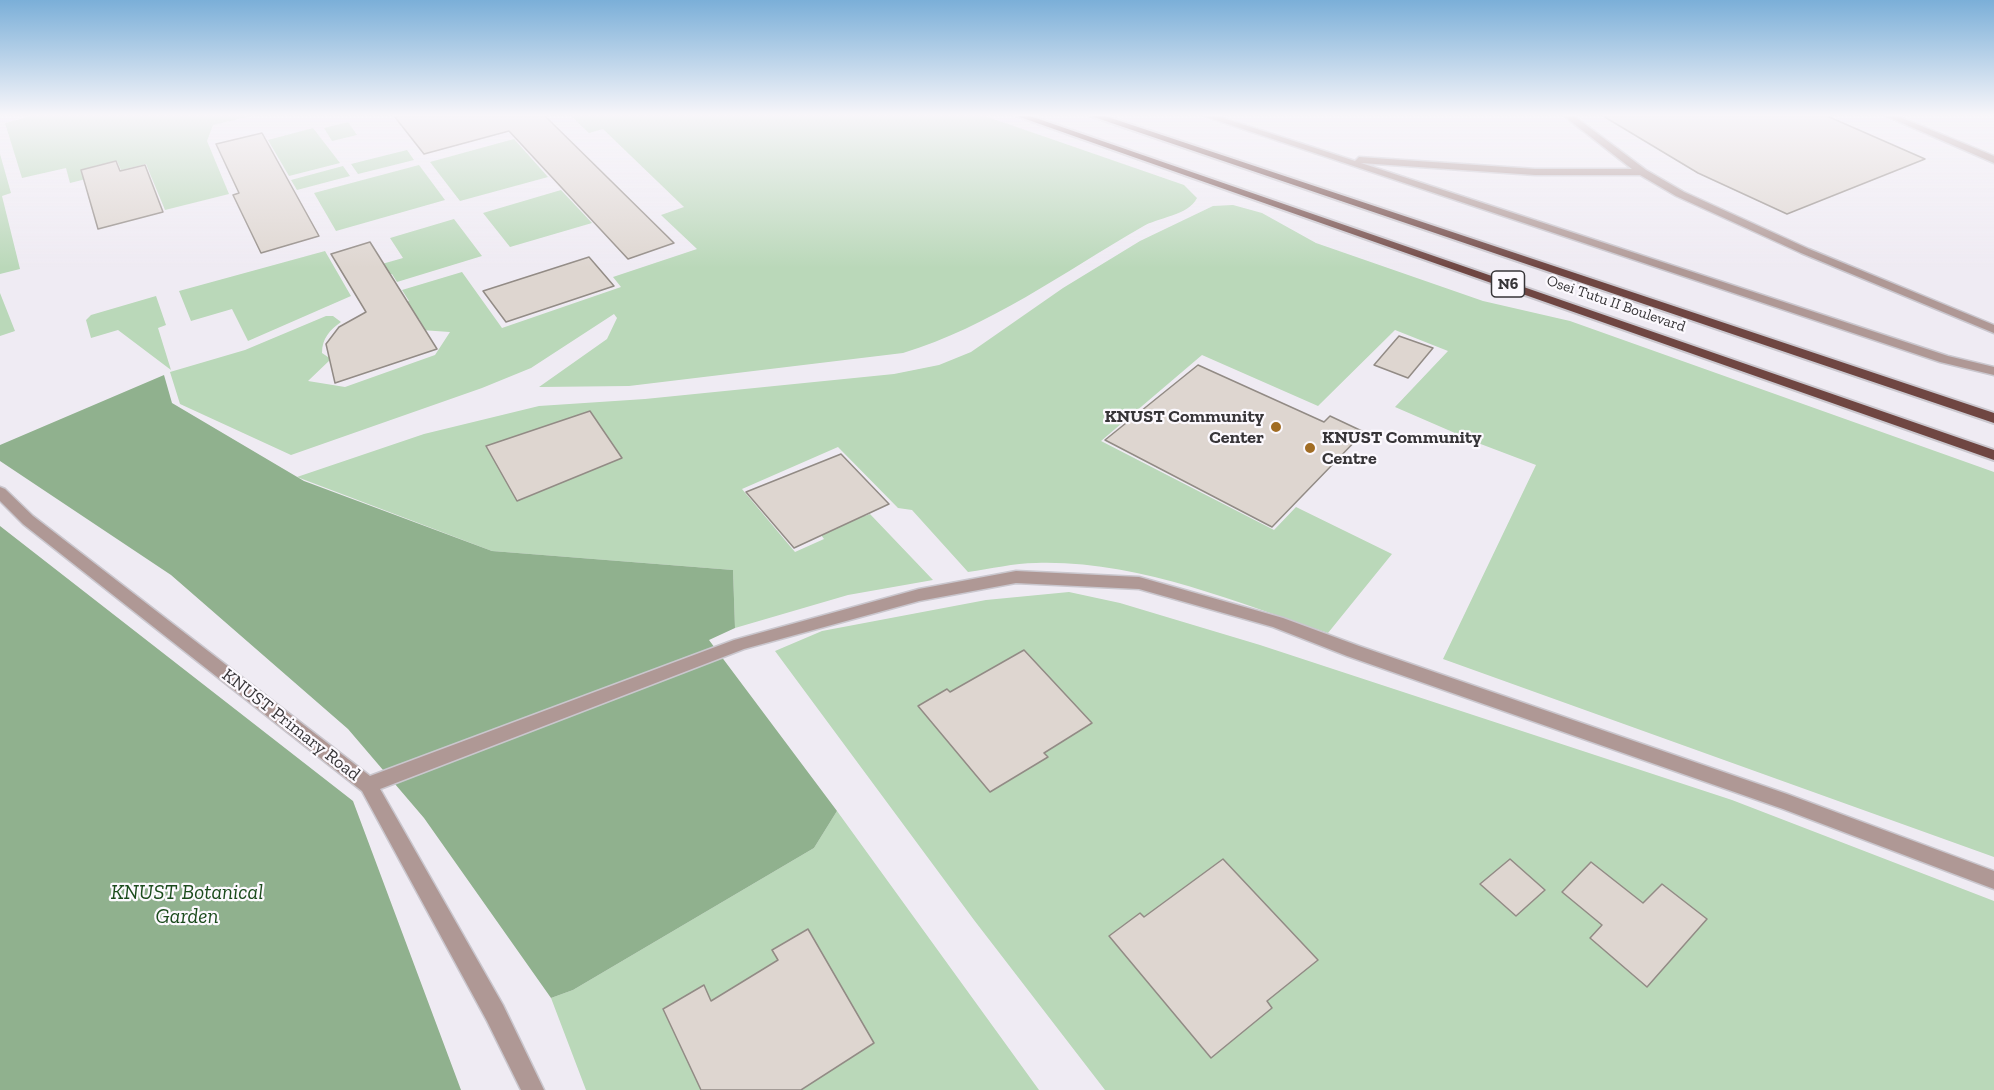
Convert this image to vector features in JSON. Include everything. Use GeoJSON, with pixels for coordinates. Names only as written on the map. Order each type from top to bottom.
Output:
{"type":"FeatureCollection","features":[{"type":"Feature","properties":{"kind":"highway","name":"Osei Tutu II Boulevard"},"geometry":{"type":"LineString","coordinates":[[1168,167],[1994,455]]}},
{"type":"Feature","properties":{"kind":"highway","name":"Osei Tutu II Boulevard"},"geometry":{"type":"LineString","coordinates":[[1247,167],[1994,418]]}},
{"type":"Feature","properties":{"kind":"street"},"geometry":{"type":"LineString","coordinates":[[1365,167],[1455,200],[1944,360],[1994,371]]}},
{"type":"Feature","properties":{"kind":"street"},"geometry":{"type":"LineString","coordinates":[[1460,167],[1535,172],[1642,172]]}},
{"type":"Feature","properties":{"kind":"street"},"geometry":{"type":"LineString","coordinates":[[1635,167],[1720,213],[1994,329]]}},
{"type":"Feature","properties":{"kind":"street","name":"KNUST Primary Road"},"geometry":{"type":"LineString","coordinates":[[0,492],[28,520],[368,785],[495,1013],[533,1090]]}},
{"type":"Feature","properties":{"kind":"street"},"geometry":{"type":"LineString","coordinates":[[368,785],[740,644],[808,624],[919,595],[1016,577],[1139,583],[1277,622],[1353,651],[1787,802],[1994,880]]}},
{"type":"Feature","properties":{"kind":"green space"},"geometry":{"type":"Polygon","coordinates":[[[0,167],[4,167],[11,193],[2,196],[20,269],[0,274],[0,167]]]}},
{"type":"Feature","properties":{"kind":"green space"},"geometry":{"type":"Polygon","coordinates":[[[19,167],[95,167],[98,176],[70,183],[66,168],[22,178],[19,167]]]}},
{"type":"Feature","properties":{"kind":"green space"},"geometry":{"type":"Polygon","coordinates":[[[120,167],[134,167],[121,170],[120,167]]]}},
{"type":"Feature","properties":{"kind":"green space"},"geometry":{"type":"Polygon","coordinates":[[[147,167],[218,167],[229,194],[165,210],[147,167]]]}},
{"type":"Feature","properties":{"kind":"green space"},"geometry":{"type":"Polygon","coordinates":[[[284,167],[325,167],[289,176],[284,167]]]}},
{"type":"Feature","properties":{"kind":"green space"},"geometry":{"type":"Polygon","coordinates":[[[340,167],[344,167],[350,176],[297,190],[291,180],[340,167]]]}},
{"type":"Feature","properties":{"kind":"green space"},"geometry":{"type":"Polygon","coordinates":[[[353,167],[387,167],[358,174],[353,167]]]}},
{"type":"Feature","properties":{"kind":"green space"},"geometry":{"type":"Polygon","coordinates":[[[412,167],[420,167],[445,200],[336,231],[314,193],[412,167]]]}},
{"type":"Feature","properties":{"kind":"green space"},"geometry":{"type":"Polygon","coordinates":[[[434,167],[539,167],[548,177],[460,201],[434,167]]]}},
{"type":"Feature","properties":{"kind":"green space"},"geometry":{"type":"Polygon","coordinates":[[[642,167],[1132,167],[1184,185],[1197,198],[1187,209],[1142,227],[996,314],[935,342],[903,353],[629,386],[539,387],[607,339],[617,318],[614,314],[531,368],[482,388],[291,455],[180,404],[170,372],[245,350],[326,316],[333,316],[341,322],[330,331],[323,343],[322,353],[331,359],[308,381],[345,387],[435,355],[450,332],[421,330],[420,320],[413,314],[383,310],[409,301],[402,290],[462,272],[502,328],[621,287],[613,277],[697,249],[661,215],[684,207],[642,167]]]}},
{"type":"Feature","properties":{"kind":"green space"},"geometry":{"type":"Polygon","coordinates":[[[561,190],[592,223],[510,247],[483,213],[561,190]]]}},
{"type":"Feature","properties":{"kind":"green space"},"geometry":{"type":"Polygon","coordinates":[[[1233,205],[1262,213],[1316,243],[1483,301],[1570,321],[1994,472],[1994,857],[1443,659],[1536,465],[1395,407],[1448,351],[1395,330],[1318,406],[1202,355],[1101,441],[1274,530],[1296,507],[1392,554],[1328,633],[1185,585],[1111,568],[1036,563],[968,572],[912,510],[898,508],[838,447],[742,489],[795,552],[824,539],[818,531],[860,512],[865,516],[870,514],[933,580],[848,595],[735,628],[733,570],[492,551],[297,477],[424,434],[539,406],[645,399],[894,374],[939,365],[971,352],[1063,288],[1140,241],[1213,206],[1233,205]]]}},
{"type":"Feature","properties":{"kind":"green space"},"geometry":{"type":"Polygon","coordinates":[[[454,219],[482,256],[397,282],[392,274],[368,281],[361,270],[403,258],[390,238],[454,219]]]}},
{"type":"Feature","properties":{"kind":"green space"},"geometry":{"type":"Polygon","coordinates":[[[325,251],[351,296],[248,341],[232,309],[191,321],[179,291],[325,251]]]}},
{"type":"Feature","properties":{"kind":"green space"},"geometry":{"type":"Polygon","coordinates":[[[0,293],[15,331],[0,336],[0,293]]]}},
{"type":"Feature","properties":{"kind":"green space"},"geometry":{"type":"Polygon","coordinates":[[[156,296],[166,325],[158,328],[171,370],[118,330],[91,338],[86,320],[91,315],[156,296]]]}},
{"type":"Feature","properties":{"kind":"green space"},"geometry":{"type":"Polygon","coordinates":[[[164,375],[172,403],[304,481],[492,551],[733,570],[735,628],[709,640],[837,811],[814,848],[573,990],[551,998],[424,818],[348,729],[171,575],[0,461],[0,445],[164,375]]]}},
{"type":"Feature","properties":{"kind":"green space","name":"KNUST Botanical Garden"},"geometry":{"type":"Polygon","coordinates":[[[0,526],[353,801],[461,1090],[0,1090],[0,526]]]}},
{"type":"Feature","properties":{"kind":"green space"},"geometry":{"type":"Polygon","coordinates":[[[1069,592],[1120,603],[1260,645],[1732,800],[1994,901],[1994,1090],[1105,1090],[974,920],[775,651],[822,631],[986,600],[1069,592]]]}},
{"type":"Feature","properties":{"kind":"green space"},"geometry":{"type":"Polygon","coordinates":[[[837,811],[1039,1090],[586,1090],[551,998],[573,990],[814,848],[837,811]]]}},
{"type":"Feature","properties":{"kind":"building"},"geometry":{"type":"Polygon","coordinates":[[[93,167],[118,167],[120,171],[146,167],[163,212],[98,229],[81,170],[93,167]]]}},
{"type":"Feature","properties":{"kind":"building"},"geometry":{"type":"Polygon","coordinates":[[[227,167],[281,167],[319,236],[261,253],[233,195],[239,193],[227,167]]]}},
{"type":"Feature","properties":{"kind":"building"},"geometry":{"type":"Polygon","coordinates":[[[542,167],[597,167],[674,243],[628,259],[542,167]]]}},
{"type":"Feature","properties":{"kind":"building"},"geometry":{"type":"Polygon","coordinates":[[[1688,167],[1905,167],[1787,214],[1688,167]]]}},
{"type":"Feature","properties":{"kind":"building"},"geometry":{"type":"Polygon","coordinates":[[[370,242],[437,349],[335,383],[326,344],[339,327],[366,312],[331,254],[370,242]]]}},
{"type":"Feature","properties":{"kind":"building"},"geometry":{"type":"Polygon","coordinates":[[[589,257],[614,286],[506,322],[483,291],[589,257]]]}},
{"type":"Feature","properties":{"kind":"building"},"geometry":{"type":"Polygon","coordinates":[[[1399,336],[1433,348],[1408,378],[1374,365],[1399,336]]]}},
{"type":"Feature","properties":{"kind":"building","name":"KNUST Community Centre"},"geometry":{"type":"Polygon","coordinates":[[[1198,365],[1324,422],[1330,416],[1364,432],[1272,527],[1105,440],[1198,365]]]}},
{"type":"Feature","properties":{"kind":"building"},"geometry":{"type":"Polygon","coordinates":[[[590,411],[622,458],[517,501],[486,446],[590,411]]]}},
{"type":"Feature","properties":{"kind":"building"},"geometry":{"type":"Polygon","coordinates":[[[841,454],[889,504],[794,548],[746,492],[841,454]]]}},
{"type":"Feature","properties":{"kind":"building"},"geometry":{"type":"Polygon","coordinates":[[[1024,650],[1092,723],[1044,753],[1048,757],[990,792],[918,706],[947,689],[950,692],[1024,650]]]}},
{"type":"Feature","properties":{"kind":"building"},"geometry":{"type":"Polygon","coordinates":[[[1223,859],[1318,960],[1267,1001],[1272,1008],[1211,1058],[1109,936],[1140,913],[1144,917],[1223,859]]]}},
{"type":"Feature","properties":{"kind":"building"},"geometry":{"type":"Polygon","coordinates":[[[1510,859],[1545,890],[1516,916],[1480,884],[1510,859]]]}},
{"type":"Feature","properties":{"kind":"building"},"geometry":{"type":"Polygon","coordinates":[[[1591,862],[1643,903],[1662,884],[1707,919],[1647,987],[1590,938],[1602,925],[1562,892],[1591,862]]]}},
{"type":"Feature","properties":{"kind":"building"},"geometry":{"type":"Polygon","coordinates":[[[808,929],[874,1043],[801,1090],[701,1090],[663,1009],[704,985],[711,1001],[778,960],[772,950],[808,929]]]}},
{"type":"Feature","properties":{"kind":"place","name":"KNUST Community Center"},"geometry":{"type":"Point","coordinates":[1276,427]}},
{"type":"Feature","properties":{"kind":"place","name":"KNUST Community Centre"},"geometry":{"type":"Point","coordinates":[1310,448]}}]}
